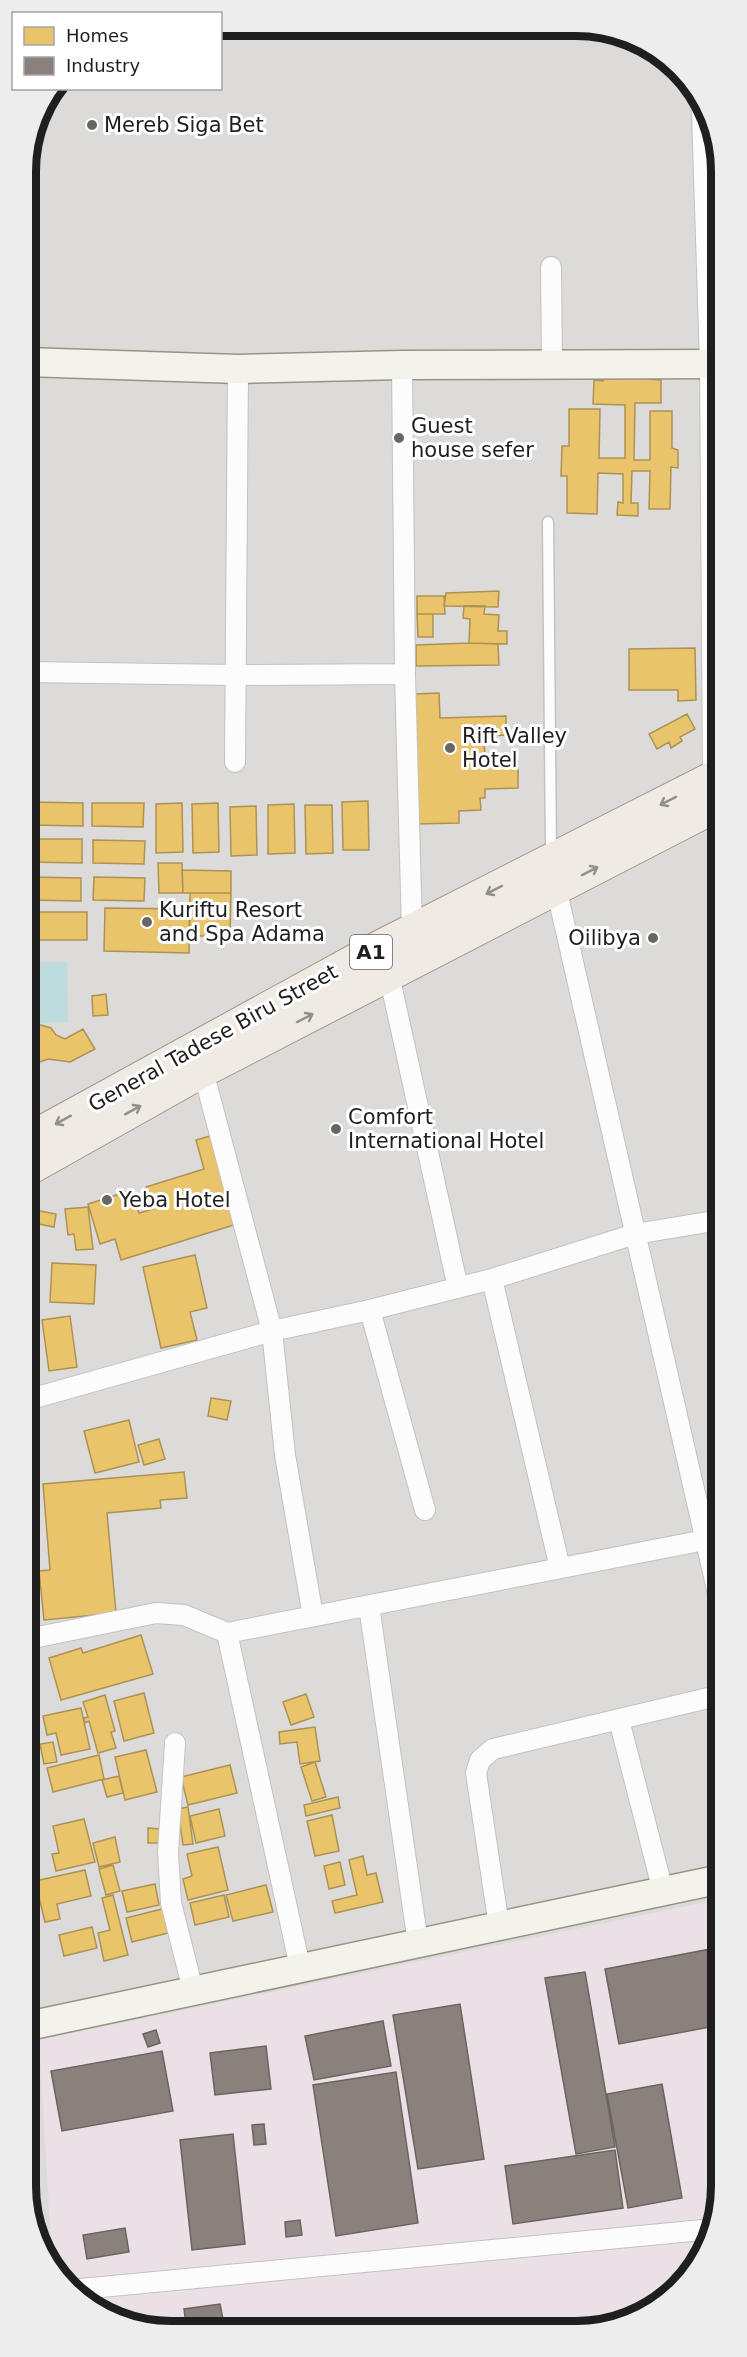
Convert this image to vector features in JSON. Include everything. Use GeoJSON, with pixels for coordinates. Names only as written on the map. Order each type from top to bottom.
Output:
{"type":"FeatureCollection","features":[{"type":"Feature","properties":{"kind":"main road","name":"General Tadese Biru Street"},"geometry":{"type":"LineString","coordinates":[[36,1135],[553,875],[711,798]]}},
{"type":"Feature","properties":{"kind":"main road","name":"General Tadese Biru Street"},"geometry":{"type":"LineString","coordinates":[[36,1165],[203,1071],[385,960],[412,931],[553,875]]}},
{"type":"Feature","properties":{"kind":"street"},"geometry":{"type":"LineString","coordinates":[[703,125],[711,286]]}},
{"type":"Feature","properties":{"kind":"street"},"geometry":{"type":"LineString","coordinates":[[551,267],[552,365]]}},
{"type":"Feature","properties":{"kind":"street"},"geometry":{"type":"LineString","coordinates":[[36,362],[238,369],[402,365],[711,364]]}},
{"type":"Feature","properties":{"kind":"street"},"geometry":{"type":"LineString","coordinates":[[402,365],[405,674],[412,931]]}},
{"type":"Feature","properties":{"kind":"street"},"geometry":{"type":"LineString","coordinates":[[235,762],[238,369]]}},
{"type":"Feature","properties":{"kind":"street"},"geometry":{"type":"LineString","coordinates":[[36,672],[235,675],[405,674]]}},
{"type":"Feature","properties":{"kind":"street"},"geometry":{"type":"LineString","coordinates":[[553,875],[711,1567]]}},
{"type":"Feature","properties":{"kind":"street"},"geometry":{"type":"LineString","coordinates":[[385,960],[458,1288]]}},
{"type":"Feature","properties":{"kind":"street"},"geometry":{"type":"LineString","coordinates":[[203,1071],[272,1331],[285,1455],[313,1616]]}},
{"type":"Feature","properties":{"kind":"street"},"geometry":{"type":"LineString","coordinates":[[36,1397],[272,1331],[370,1310],[492,1279],[635,1234],[711,1221]]}},
{"type":"Feature","properties":{"kind":"street"},"geometry":{"type":"LineString","coordinates":[[492,1279],[560,1568]]}},
{"type":"Feature","properties":{"kind":"street"},"geometry":{"type":"LineString","coordinates":[[370,1310],[425,1510]]}},
{"type":"Feature","properties":{"kind":"street"},"geometry":{"type":"LineString","coordinates":[[36,1637],[156,1613],[184,1615],[227,1633],[705,1540]]}},
{"type":"Feature","properties":{"kind":"street"},"geometry":{"type":"LineString","coordinates":[[369,1606],[418,1943]]}},
{"type":"Feature","properties":{"kind":"street"},"geometry":{"type":"LineString","coordinates":[[227,1633],[300,1967]]}},
{"type":"Feature","properties":{"kind":"street"},"geometry":{"type":"LineString","coordinates":[[499,1926],[476,1773],[480,1760],[494,1749],[711,1697]]}},
{"type":"Feature","properties":{"kind":"street"},"geometry":{"type":"LineString","coordinates":[[619,1720],[663,1891]]}},
{"type":"Feature","properties":{"kind":"street"},"geometry":{"type":"LineString","coordinates":[[175,1743],[168,1852],[171,1903],[193,1990]]}},
{"type":"Feature","properties":{"kind":"street"},"geometry":{"type":"LineString","coordinates":[[36,2024],[711,1881]]}},
{"type":"Feature","properties":{"kind":"street"},"geometry":{"type":"LineString","coordinates":[[84,2289],[704,2230]]}},
{"type":"Feature","properties":{"kind":"lane"},"geometry":{"type":"LineString","coordinates":[[548,522],[553,875]]}},
{"type":"Feature","properties":{"kind":"shaded area"},"geometry":{"type":"Polygon","coordinates":[[[222,36],[576,36],[594,37],[619,43],[644,54],[658,64],[683,89],[697,111],[704,128],[710,153],[711,171],[711,2195],[701,2238],[688,2261],[658,2293],[644,2303],[619,2314],[594,2320],[576,2321],[153,2320],[111,2307],[82,2287],[54,2254],[43,2229],[37,2204],[36,2186],[36,162],[46,119],[64,90],[222,90],[222,36]]]}},
{"type":"Feature","properties":{"kind":"shaded area"},"geometry":{"type":"Polygon","coordinates":[[[711,1901],[711,2195],[704,2229],[688,2261],[658,2293],[636,2307],[594,2320],[171,2321],[153,2320],[128,2314],[111,2307],[82,2287],[64,2268],[51,2249],[39,2040],[711,1901]]]}},
{"type":"Feature","properties":{"kind":"water"},"geometry":{"type":"Polygon","coordinates":[[[36,962],[67,962],[68,1022],[36,1023],[36,962]]]}},
{"type":"Feature","properties":{"kind":"building: Homes"},"geometry":{"type":"Polygon","coordinates":[[[603,371],[649,371],[649,379],[661,380],[661,403],[635,403],[634,460],[650,460],[650,411],[672,411],[672,448],[678,450],[678,468],[671,467],[670,509],[649,509],[650,471],[632,471],[631,503],[638,503],[638,516],[617,515],[618,502],[623,503],[623,474],[598,473],[597,514],[567,513],[567,476],[561,476],[562,446],[569,446],[569,409],[600,409],[599,458],[625,458],[625,405],[593,404],[594,380],[603,381],[603,371]]]}},
{"type":"Feature","properties":{"kind":"building: Homes"},"geometry":{"type":"Polygon","coordinates":[[[499,591],[498,607],[444,606],[446,593],[499,591]]]}},
{"type":"Feature","properties":{"kind":"building: Homes"},"geometry":{"type":"Polygon","coordinates":[[[417,596],[444,596],[445,614],[417,614],[417,596]]]}},
{"type":"Feature","properties":{"kind":"building: Homes"},"geometry":{"type":"Polygon","coordinates":[[[464,606],[485,606],[484,614],[499,615],[498,631],[507,631],[507,644],[469,643],[470,619],[463,618],[464,606]]]}},
{"type":"Feature","properties":{"kind":"building: Homes"},"geometry":{"type":"Polygon","coordinates":[[[417,614],[433,614],[433,637],[418,637],[417,614]]]}},
{"type":"Feature","properties":{"kind":"building: Homes"},"geometry":{"type":"Polygon","coordinates":[[[498,644],[499,665],[416,666],[416,645],[498,644]]]}},
{"type":"Feature","properties":{"kind":"building: Homes"},"geometry":{"type":"Polygon","coordinates":[[[695,648],[696,700],[678,701],[678,690],[629,690],[629,649],[695,648]]]}},
{"type":"Feature","properties":{"kind":"building: Homes","name":"Rift Valley Hotel"},"geometry":{"type":"Polygon","coordinates":[[[439,693],[440,718],[506,716],[506,735],[484,736],[485,760],[518,759],[518,788],[485,789],[485,798],[480,798],[481,810],[459,811],[459,823],[417,824],[414,694],[439,693]]]}},
{"type":"Feature","properties":{"kind":"building: Homes"},"geometry":{"type":"Polygon","coordinates":[[[687,714],[695,729],[680,737],[682,741],[671,748],[669,742],[657,749],[649,734],[687,714]]]}},
{"type":"Feature","properties":{"kind":"building: Homes"},"geometry":{"type":"Polygon","coordinates":[[[368,801],[369,850],[343,850],[342,802],[368,801]]]}},
{"type":"Feature","properties":{"kind":"building: Homes"},"geometry":{"type":"Polygon","coordinates":[[[36,802],[83,803],[83,826],[36,825],[36,802]]]}},
{"type":"Feature","properties":{"kind":"building: Homes"},"geometry":{"type":"Polygon","coordinates":[[[92,803],[144,803],[143,827],[92,826],[92,803]]]}},
{"type":"Feature","properties":{"kind":"building: Homes"},"geometry":{"type":"Polygon","coordinates":[[[182,803],[183,852],[156,853],[156,804],[182,803]]]}},
{"type":"Feature","properties":{"kind":"building: Homes"},"geometry":{"type":"Polygon","coordinates":[[[218,803],[219,852],[193,853],[192,804],[218,803]]]}},
{"type":"Feature","properties":{"kind":"building: Homes"},"geometry":{"type":"Polygon","coordinates":[[[294,804],[295,853],[268,854],[268,805],[294,804]]]}},
{"type":"Feature","properties":{"kind":"building: Homes"},"geometry":{"type":"Polygon","coordinates":[[[305,805],[332,805],[333,853],[306,854],[305,805]]]}},
{"type":"Feature","properties":{"kind":"building: Homes"},"geometry":{"type":"Polygon","coordinates":[[[256,806],[257,855],[231,856],[230,807],[256,806]]]}},
{"type":"Feature","properties":{"kind":"building: Homes"},"geometry":{"type":"Polygon","coordinates":[[[36,839],[82,839],[82,863],[36,862],[36,839]]]}},
{"type":"Feature","properties":{"kind":"building: Homes"},"geometry":{"type":"Polygon","coordinates":[[[93,840],[145,841],[144,864],[93,863],[93,840]]]}},
{"type":"Feature","properties":{"kind":"building: Homes"},"geometry":{"type":"Polygon","coordinates":[[[158,863],[182,863],[183,893],[159,893],[158,863]]]}},
{"type":"Feature","properties":{"kind":"building: Homes"},"geometry":{"type":"Polygon","coordinates":[[[182,870],[231,871],[231,893],[183,893],[182,870]]]}},
{"type":"Feature","properties":{"kind":"building: Homes"},"geometry":{"type":"Polygon","coordinates":[[[36,877],[81,878],[81,901],[36,900],[36,877]]]}},
{"type":"Feature","properties":{"kind":"building: Homes"},"geometry":{"type":"Polygon","coordinates":[[[94,877],[145,878],[144,901],[93,900],[94,877]]]}},
{"type":"Feature","properties":{"kind":"building: Homes"},"geometry":{"type":"Polygon","coordinates":[[[190,893],[231,893],[230,936],[189,936],[190,893]]]}},
{"type":"Feature","properties":{"kind":"building: Homes","name":"Kuriftu Resort and Spa Adama"},"geometry":{"type":"Polygon","coordinates":[[[105,908],[190,909],[189,953],[104,951],[105,908]]]}},
{"type":"Feature","properties":{"kind":"building: Homes"},"geometry":{"type":"Polygon","coordinates":[[[36,912],[87,912],[87,940],[36,940],[36,912]]]}},
{"type":"Feature","properties":{"kind":"building: Homes"},"geometry":{"type":"Polygon","coordinates":[[[106,994],[108,1015],[93,1016],[92,996],[106,994]]]}},
{"type":"Feature","properties":{"kind":"building: Homes"},"geometry":{"type":"Polygon","coordinates":[[[36,1026],[51,1028],[56,1035],[65,1039],[83,1029],[95,1049],[70,1062],[48,1059],[40,1062],[36,1060],[36,1026]]]}},
{"type":"Feature","properties":{"kind":"building: Homes"},"geometry":{"type":"Polygon","coordinates":[[[210,1136],[237,1224],[121,1260],[115,1239],[100,1244],[88,1204],[132,1190],[139,1213],[153,1209],[146,1187],[204,1169],[196,1140],[210,1136]]]}},
{"type":"Feature","properties":{"kind":"building: Homes"},"geometry":{"type":"Polygon","coordinates":[[[88,1207],[93,1249],[76,1250],[74,1234],[68,1235],[65,1209],[88,1207]]]}},
{"type":"Feature","properties":{"kind":"building: Homes"},"geometry":{"type":"Polygon","coordinates":[[[36,1210],[56,1214],[54,1227],[36,1224],[36,1210]]]}},
{"type":"Feature","properties":{"kind":"building: Homes"},"geometry":{"type":"Polygon","coordinates":[[[195,1255],[207,1308],[190,1312],[197,1340],[161,1348],[143,1267],[195,1255]]]}},
{"type":"Feature","properties":{"kind":"building: Homes"},"geometry":{"type":"Polygon","coordinates":[[[52,1263],[96,1265],[94,1304],[50,1302],[52,1263]]]}},
{"type":"Feature","properties":{"kind":"building: Homes"},"geometry":{"type":"Polygon","coordinates":[[[70,1316],[77,1367],[49,1371],[42,1320],[70,1316]]]}},
{"type":"Feature","properties":{"kind":"building: Homes"},"geometry":{"type":"Polygon","coordinates":[[[211,1398],[231,1401],[227,1420],[208,1416],[211,1398]]]}},
{"type":"Feature","properties":{"kind":"building: Homes"},"geometry":{"type":"Polygon","coordinates":[[[129,1420],[139,1462],[95,1473],[84,1431],[129,1420]]]}},
{"type":"Feature","properties":{"kind":"building: Homes"},"geometry":{"type":"Polygon","coordinates":[[[159,1439],[165,1459],[144,1465],[138,1445],[159,1439]]]}},
{"type":"Feature","properties":{"kind":"building: Homes"},"geometry":{"type":"Polygon","coordinates":[[[184,1472],[187,1498],[160,1500],[161,1508],[107,1513],[116,1613],[44,1620],[39,1571],[50,1570],[43,1484],[184,1472]]]}},
{"type":"Feature","properties":{"kind":"building: Homes"},"geometry":{"type":"Polygon","coordinates":[[[141,1635],[153,1674],[61,1700],[49,1658],[81,1648],[83,1653],[141,1635]]]}},
{"type":"Feature","properties":{"kind":"building: Homes"},"geometry":{"type":"Polygon","coordinates":[[[144,1693],[154,1733],[124,1741],[114,1701],[144,1693]]]}},
{"type":"Feature","properties":{"kind":"building: Homes"},"geometry":{"type":"Polygon","coordinates":[[[306,1694],[314,1717],[291,1725],[283,1702],[306,1694]]]}},
{"type":"Feature","properties":{"kind":"building: Homes"},"geometry":{"type":"Polygon","coordinates":[[[105,1695],[115,1731],[111,1732],[116,1748],[98,1753],[89,1721],[85,1723],[84,1718],[88,1717],[83,1702],[105,1695]]]}},
{"type":"Feature","properties":{"kind":"building: Homes"},"geometry":{"type":"Polygon","coordinates":[[[81,1708],[90,1749],[61,1755],[56,1733],[47,1735],[43,1716],[81,1708]]]}},
{"type":"Feature","properties":{"kind":"building: Homes"},"geometry":{"type":"Polygon","coordinates":[[[315,1727],[320,1761],[300,1764],[297,1742],[280,1744],[279,1732],[315,1727]]]}},
{"type":"Feature","properties":{"kind":"building: Homes"},"geometry":{"type":"Polygon","coordinates":[[[53,1742],[57,1762],[44,1764],[40,1744],[53,1742]]]}},
{"type":"Feature","properties":{"kind":"building: Homes"},"geometry":{"type":"Polygon","coordinates":[[[146,1750],[157,1792],[125,1800],[115,1757],[146,1750]]]}},
{"type":"Feature","properties":{"kind":"building: Homes"},"geometry":{"type":"Polygon","coordinates":[[[99,1755],[104,1779],[53,1792],[47,1768],[99,1755]]]}},
{"type":"Feature","properties":{"kind":"building: Homes"},"geometry":{"type":"Polygon","coordinates":[[[315,1762],[326,1797],[312,1801],[301,1767],[315,1762]]]}},
{"type":"Feature","properties":{"kind":"building: Homes"},"geometry":{"type":"Polygon","coordinates":[[[230,1765],[237,1793],[188,1805],[181,1777],[230,1765]]]}},
{"type":"Feature","properties":{"kind":"building: Homes"},"geometry":{"type":"Polygon","coordinates":[[[119,1776],[123,1793],[107,1797],[102,1780],[119,1776]]]}},
{"type":"Feature","properties":{"kind":"building: Homes"},"geometry":{"type":"Polygon","coordinates":[[[338,1797],[340,1808],[306,1816],[304,1805],[338,1797]]]}},
{"type":"Feature","properties":{"kind":"building: Homes"},"geometry":{"type":"Polygon","coordinates":[[[188,1807],[193,1844],[183,1845],[178,1809],[188,1807]]]}},
{"type":"Feature","properties":{"kind":"building: Homes"},"geometry":{"type":"Polygon","coordinates":[[[219,1809],[225,1836],[196,1843],[190,1816],[219,1809]]]}},
{"type":"Feature","properties":{"kind":"building: Homes"},"geometry":{"type":"Polygon","coordinates":[[[332,1815],[339,1851],[315,1856],[307,1821],[332,1815]]]}},
{"type":"Feature","properties":{"kind":"building: Homes"},"geometry":{"type":"Polygon","coordinates":[[[84,1819],[95,1862],[56,1871],[52,1854],[59,1853],[53,1826],[84,1819]]]}},
{"type":"Feature","properties":{"kind":"building: Homes"},"geometry":{"type":"Polygon","coordinates":[[[148,1828],[160,1829],[160,1843],[148,1843],[148,1828]]]}},
{"type":"Feature","properties":{"kind":"building: Homes"},"geometry":{"type":"Polygon","coordinates":[[[115,1837],[120,1862],[99,1867],[93,1843],[115,1837]]]}},
{"type":"Feature","properties":{"kind":"building: Homes"},"geometry":{"type":"Polygon","coordinates":[[[218,1847],[228,1890],[188,1900],[183,1879],[192,1876],[187,1854],[218,1847]]]}},
{"type":"Feature","properties":{"kind":"building: Homes"},"geometry":{"type":"Polygon","coordinates":[[[363,1856],[367,1875],[376,1873],[383,1902],[335,1913],[332,1901],[357,1895],[349,1860],[363,1856]]]}},
{"type":"Feature","properties":{"kind":"building: Homes"},"geometry":{"type":"Polygon","coordinates":[[[340,1862],[345,1885],[329,1889],[324,1866],[340,1862]]]}},
{"type":"Feature","properties":{"kind":"building: Homes"},"geometry":{"type":"Polygon","coordinates":[[[113,1865],[120,1891],[106,1895],[99,1869],[113,1865]]]}},
{"type":"Feature","properties":{"kind":"building: Homes"},"geometry":{"type":"Polygon","coordinates":[[[85,1870],[91,1896],[57,1904],[60,1919],[45,1922],[36,1881],[85,1870]]]}},
{"type":"Feature","properties":{"kind":"building: Homes"},"geometry":{"type":"Polygon","coordinates":[[[155,1884],[159,1905],[127,1912],[122,1891],[155,1884]]]}},
{"type":"Feature","properties":{"kind":"building: Homes"},"geometry":{"type":"Polygon","coordinates":[[[266,1885],[273,1912],[233,1921],[226,1895],[266,1885]]]}},
{"type":"Feature","properties":{"kind":"building: Homes"},"geometry":{"type":"Polygon","coordinates":[[[113,1895],[128,1955],[104,1961],[98,1933],[110,1930],[102,1898],[113,1895]]]}},
{"type":"Feature","properties":{"kind":"building: Homes"},"geometry":{"type":"Polygon","coordinates":[[[224,1895],[229,1917],[195,1925],[190,1903],[224,1895]]]}},
{"type":"Feature","properties":{"kind":"building: Homes"},"geometry":{"type":"Polygon","coordinates":[[[166,1908],[172,1932],[132,1942],[126,1918],[166,1908]]]}},
{"type":"Feature","properties":{"kind":"building: Homes"},"geometry":{"type":"Polygon","coordinates":[[[92,1927],[97,1948],[64,1956],[59,1935],[92,1927]]]}},
{"type":"Feature","properties":{"kind":"building: Industry"},"geometry":{"type":"Polygon","coordinates":[[[711,1949],[711,2027],[619,2044],[605,1969],[711,1949]]]}},
{"type":"Feature","properties":{"kind":"building: Industry"},"geometry":{"type":"Polygon","coordinates":[[[585,1972],[615,2147],[576,2154],[545,1978],[585,1972]]]}},
{"type":"Feature","properties":{"kind":"building: Industry"},"geometry":{"type":"Polygon","coordinates":[[[460,2004],[484,2159],[418,2169],[393,2015],[460,2004]]]}},
{"type":"Feature","properties":{"kind":"building: Industry"},"geometry":{"type":"Polygon","coordinates":[[[383,2021],[391,2066],[314,2080],[305,2036],[383,2021]]]}},
{"type":"Feature","properties":{"kind":"building: Industry"},"geometry":{"type":"Polygon","coordinates":[[[156,2030],[160,2043],[148,2047],[143,2034],[156,2030]]]}},
{"type":"Feature","properties":{"kind":"building: Industry"},"geometry":{"type":"Polygon","coordinates":[[[266,2046],[271,2089],[215,2095],[210,2053],[266,2046]]]}},
{"type":"Feature","properties":{"kind":"building: Industry"},"geometry":{"type":"Polygon","coordinates":[[[162,2051],[173,2111],[62,2131],[51,2071],[162,2051]]]}},
{"type":"Feature","properties":{"kind":"building: Industry"},"geometry":{"type":"Polygon","coordinates":[[[396,2072],[418,2223],[336,2236],[313,2085],[396,2072]]]}},
{"type":"Feature","properties":{"kind":"building: Industry"},"geometry":{"type":"Polygon","coordinates":[[[662,2084],[682,2198],[628,2208],[607,2094],[662,2084]]]}},
{"type":"Feature","properties":{"kind":"building: Industry"},"geometry":{"type":"Polygon","coordinates":[[[264,2124],[266,2144],[254,2145],[252,2125],[264,2124]]]}},
{"type":"Feature","properties":{"kind":"building: Industry"},"geometry":{"type":"Polygon","coordinates":[[[233,2134],[245,2244],[192,2250],[180,2140],[233,2134]]]}},
{"type":"Feature","properties":{"kind":"building: Industry"},"geometry":{"type":"Polygon","coordinates":[[[615,2150],[623,2208],[513,2224],[505,2166],[615,2150]]]}},
{"type":"Feature","properties":{"kind":"building: Industry"},"geometry":{"type":"Polygon","coordinates":[[[300,2220],[302,2235],[286,2237],[285,2222],[300,2220]]]}},
{"type":"Feature","properties":{"kind":"building: Industry"},"geometry":{"type":"Polygon","coordinates":[[[125,2228],[129,2252],[87,2259],[83,2235],[125,2228]]]}},
{"type":"Feature","properties":{"kind":"building: Industry"},"geometry":{"type":"Polygon","coordinates":[[[220,2304],[223,2319],[186,2321],[184,2309],[220,2304]]]}},
{"type":"Feature","properties":{"kind":"place","name":"Mereb Siga Bet"},"geometry":{"type":"Point","coordinates":[92,125]}},
{"type":"Feature","properties":{"kind":"place","name":"Guest house sefer"},"geometry":{"type":"Point","coordinates":[399,438]}},
{"type":"Feature","properties":{"kind":"place","name":"Rift Valley Hotel"},"geometry":{"type":"Point","coordinates":[450,748]}},
{"type":"Feature","properties":{"kind":"place","name":"Kuriftu Resort and Spa Adama"},"geometry":{"type":"Point","coordinates":[147,922]}},
{"type":"Feature","properties":{"kind":"place","name":"Oilibya"},"geometry":{"type":"Point","coordinates":[653,938]}},
{"type":"Feature","properties":{"kind":"place","name":"Comfort International Hotel"},"geometry":{"type":"Point","coordinates":[336,1129]}},
{"type":"Feature","properties":{"kind":"place","name":"Yeba Hotel"},"geometry":{"type":"Point","coordinates":[107,1200]}}]}
